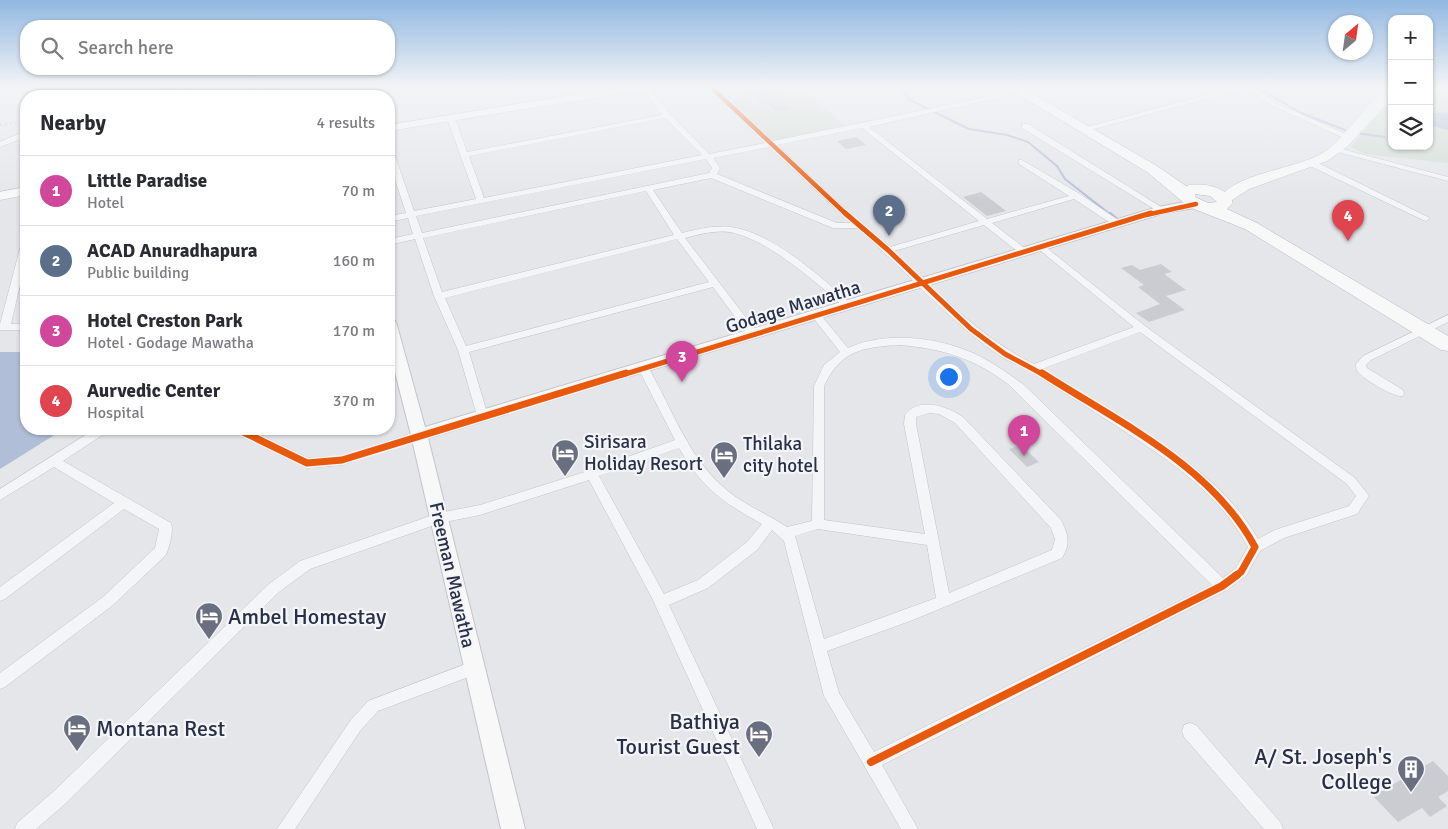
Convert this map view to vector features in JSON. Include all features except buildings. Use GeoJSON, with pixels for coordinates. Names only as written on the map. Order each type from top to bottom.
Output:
{"type":"FeatureCollection","features":[{"type":"Feature","properties":{"kind":"highway"},"geometry":{"type":"LineString","coordinates":[[1078,126],[1152,169],[1197,200],[1251,226],[1448,345]]}},
{"type":"Feature","properties":{"kind":"main road"},"geometry":{"type":"LineString","coordinates":[[1197,200],[1248,186],[1311,163],[1337,149],[1360,126]]}},
{"type":"Feature","properties":{"kind":"main road"},"geometry":{"type":"LineString","coordinates":[[1197,200],[1227,190],[1248,186]]}},
{"type":"Feature","properties":{"kind":"main road"},"geometry":{"type":"LineString","coordinates":[[0,196],[20,193]]}},
{"type":"Feature","properties":{"kind":"street"},"geometry":{"type":"LineString","coordinates":[[454,126],[481,200]]}},
{"type":"Feature","properties":{"kind":"street"},"geometry":{"type":"LineString","coordinates":[[466,154],[616,126]]}},
{"type":"Feature","properties":{"kind":"street"},"geometry":{"type":"LineString","coordinates":[[677,126],[708,157],[716,168],[712,175]]}},
{"type":"Feature","properties":{"kind":"street"},"geometry":{"type":"LineString","coordinates":[[751,126],[971,328],[1005,354],[1033,368],[1172,456],[1219,496],[1242,523],[1255,548]]}},
{"type":"Feature","properties":{"kind":"street"},"geometry":{"type":"LineString","coordinates":[[395,217],[863,126],[1024,252]]}},
{"type":"Feature","properties":{"kind":"street"},"geometry":{"type":"LineString","coordinates":[[1025,126],[1197,200]]}},
{"type":"Feature","properties":{"kind":"street"},"geometry":{"type":"LineString","coordinates":[[1084,129],[1097,126]]}},
{"type":"Feature","properties":{"kind":"street"},"geometry":{"type":"LineString","coordinates":[[1323,126],[1349,137]]}},
{"type":"Feature","properties":{"kind":"street"},"geometry":{"type":"LineString","coordinates":[[0,145],[20,137]]}},
{"type":"Feature","properties":{"kind":"street"},"geometry":{"type":"LineString","coordinates":[[1337,149],[1448,179]]}},
{"type":"Feature","properties":{"kind":"street"},"geometry":{"type":"LineString","coordinates":[[1022,162],[1118,224]]}},
{"type":"Feature","properties":{"kind":"street"},"geometry":{"type":"LineString","coordinates":[[1311,163],[1426,218]]}},
{"type":"Feature","properties":{"kind":"street"},"geometry":{"type":"LineString","coordinates":[[395,168],[438,296],[463,350],[482,416]]}},
{"type":"Feature","properties":{"kind":"street"},"geometry":{"type":"LineString","coordinates":[[395,241],[712,175],[836,226],[857,225]]}},
{"type":"Feature","properties":{"kind":"street"},"geometry":{"type":"LineString","coordinates":[[648,188],[680,237],[753,334]]}},
{"type":"Feature","properties":{"kind":"street"},"geometry":{"type":"LineString","coordinates":[[888,250],[1077,196]]}},
{"type":"Feature","properties":{"kind":"street","name":"Godage Mawatha"},"geometry":{"type":"LineString","coordinates":[[419,436],[1197,200]]}},
{"type":"Feature","properties":{"kind":"street"},"geometry":{"type":"LineString","coordinates":[[438,296],[680,237],[725,228],[736,230],[794,263],[824,284],[848,306]]}},
{"type":"Feature","properties":{"kind":"street"},"geometry":{"type":"LineString","coordinates":[[872,762],[1222,586],[1240,572],[1255,548],[1280,534],[1353,510],[1363,496],[1351,481],[1142,328],[1040,247]]}},
{"type":"Feature","properties":{"kind":"street"},"geometry":{"type":"LineString","coordinates":[[20,281],[2,327],[20,327]]}},
{"type":"Feature","properties":{"kind":"street"},"geometry":{"type":"LineString","coordinates":[[463,350],[714,284]]}},
{"type":"Feature","properties":{"kind":"street"},"geometry":{"type":"LineString","coordinates":[[816,315],[845,351]]}},
{"type":"Feature","properties":{"kind":"street"},"geometry":{"type":"LineString","coordinates":[[1399,393],[1372,378],[1362,370],[1361,364],[1367,358],[1448,318]]}},
{"type":"Feature","properties":{"kind":"street"},"geometry":{"type":"LineString","coordinates":[[1033,368],[1142,328]]}},
{"type":"Feature","properties":{"kind":"street"},"geometry":{"type":"LineString","coordinates":[[818,524],[819,386],[827,367],[845,351],[869,345],[900,342],[921,343],[961,353],[1001,373],[1026,394],[1222,586]]}},
{"type":"Feature","properties":{"kind":"street","name":"Freeman Mawatha"},"geometry":{"type":"LineString","coordinates":[[395,345],[439,518],[512,829]]}},
{"type":"Feature","properties":{"kind":"street"},"geometry":{"type":"LineString","coordinates":[[643,368],[682,442],[720,493],[786,533],[793,544],[832,696],[910,829]]}},
{"type":"Feature","properties":{"kind":"street"},"geometry":{"type":"LineString","coordinates":[[820,647],[908,616],[1057,554],[1060,550],[1062,538],[1056,524],[959,420],[941,410],[926,408],[911,415],[910,424],[944,601]]}},
{"type":"Feature","properties":{"kind":"street"},"geometry":{"type":"LineString","coordinates":[[0,495],[93,435]]}},
{"type":"Feature","properties":{"kind":"street"},"geometry":{"type":"LineString","coordinates":[[249,435],[307,463],[342,460],[419,436]]}},
{"type":"Feature","properties":{"kind":"street"},"geometry":{"type":"LineString","coordinates":[[23,829],[59,798],[274,588],[305,565],[439,518],[480,510],[592,474],[682,442]]}},
{"type":"Feature","properties":{"kind":"street"},"geometry":{"type":"LineString","coordinates":[[0,682],[108,601],[161,551],[166,527],[52,460]]}},
{"type":"Feature","properties":{"kind":"street"},"geometry":{"type":"LineString","coordinates":[[592,474],[661,602],[766,829]]}},
{"type":"Feature","properties":{"kind":"street"},"geometry":{"type":"LineString","coordinates":[[0,595],[124,502]]}},
{"type":"Feature","properties":{"kind":"street"},"geometry":{"type":"LineString","coordinates":[[661,602],[703,584],[752,546],[769,524]]}},
{"type":"Feature","properties":{"kind":"street"},"geometry":{"type":"LineString","coordinates":[[786,533],[818,524],[932,540]]}},
{"type":"Feature","properties":{"kind":"street"},"geometry":{"type":"LineString","coordinates":[[285,829],[355,726],[372,706],[474,668]]}},
{"type":"Feature","properties":{"kind":"street"},"geometry":{"type":"LineString","coordinates":[[1190,731],[1275,829]]}},
{"type":"Feature","properties":{"kind":"shaded area"},"geometry":{"type":"Polygon","coordinates":[[[750,126],[846,126],[850,129],[770,145],[750,126]]]}},
{"type":"Feature","properties":{"kind":"shaded area"},"geometry":{"type":"Polygon","coordinates":[[[1369,126],[1388,126],[1388,150],[1433,150],[1433,126],[1448,126],[1448,163],[1365,154],[1351,147],[1369,126]]]}},
{"type":"Feature","properties":{"kind":"water"},"geometry":{"type":"Polygon","coordinates":[[[1433,126],[1433,126],[1448,126],[1448,130],[1433,126]]]}},
{"type":"Feature","properties":{"kind":"water"},"geometry":{"type":"Polygon","coordinates":[[[0,352],[20,352],[20,435],[54,435],[0,469],[0,352]]]}},
{"type":"Feature","properties":{"kind":"waterway"},"geometry":{"type":"LineString","coordinates":[[962,126],[969,129],[1007,135],[1028,142],[1057,166],[1065,179],[1111,215]]}},
{"type":"Feature","properties":{"kind":"waterway"},"geometry":{"type":"LineString","coordinates":[[1334,126],[1345,130]]}},
{"type":"Feature","properties":{"kind":"waterway"},"geometry":{"type":"LineString","coordinates":[[1357,133],[1384,137]]}},
{"type":"Feature","properties":{"kind":"waterway"},"geometry":{"type":"LineString","coordinates":[[1110,213],[1117,219]]}},
{"type":"Feature","properties":{"kind":"cycle path"},"geometry":{"type":"LineString","coordinates":[[752,126],[834,204],[888,250],[971,329],[1005,354],[1033,368],[1172,456],[1213,490],[1242,523],[1255,547],[1241,572],[1222,586],[871,762]]}},
{"type":"Feature","properties":{"kind":"cycle path"},"geometry":{"type":"LineString","coordinates":[[249,435],[307,463],[342,460],[1162,210],[1196,204]]}},
{"type":"Feature","properties":{"kind":"place","name":"ACAD Anuradhapura"},"geometry":{"type":"Point","coordinates":[889,236]}},
{"type":"Feature","properties":{"kind":"place","name":"Aurvedic Center"},"geometry":{"type":"Point","coordinates":[1348,241]}},
{"type":"Feature","properties":{"kind":"place","name":"Hotel Creston Park"},"geometry":{"type":"Point","coordinates":[682,382]}},
{"type":"Feature","properties":{"kind":"place","name":"Little Paradise"},"geometry":{"type":"Point","coordinates":[1024,456]}},
{"type":"Feature","properties":{"kind":"place","name":"Sirisara Holiday Resort"},"geometry":{"type":"Point","coordinates":[565,477]}},
{"type":"Feature","properties":{"kind":"place","name":"Thilaka city hotel"},"geometry":{"type":"Point","coordinates":[724,479]}},
{"type":"Feature","properties":{"kind":"place","name":"Ambel Homestay"},"geometry":{"type":"Point","coordinates":[209,640]}},
{"type":"Feature","properties":{"kind":"place","name":"Montana Rest"},"geometry":{"type":"Point","coordinates":[77,752]}},
{"type":"Feature","properties":{"kind":"place","name":"Bathiya Tourist Guest"},"geometry":{"type":"Point","coordinates":[759,758]}},
{"type":"Feature","properties":{"kind":"place","name":"A/ St. Joseph's College"},"geometry":{"type":"Point","coordinates":[1411,793]}}]}
